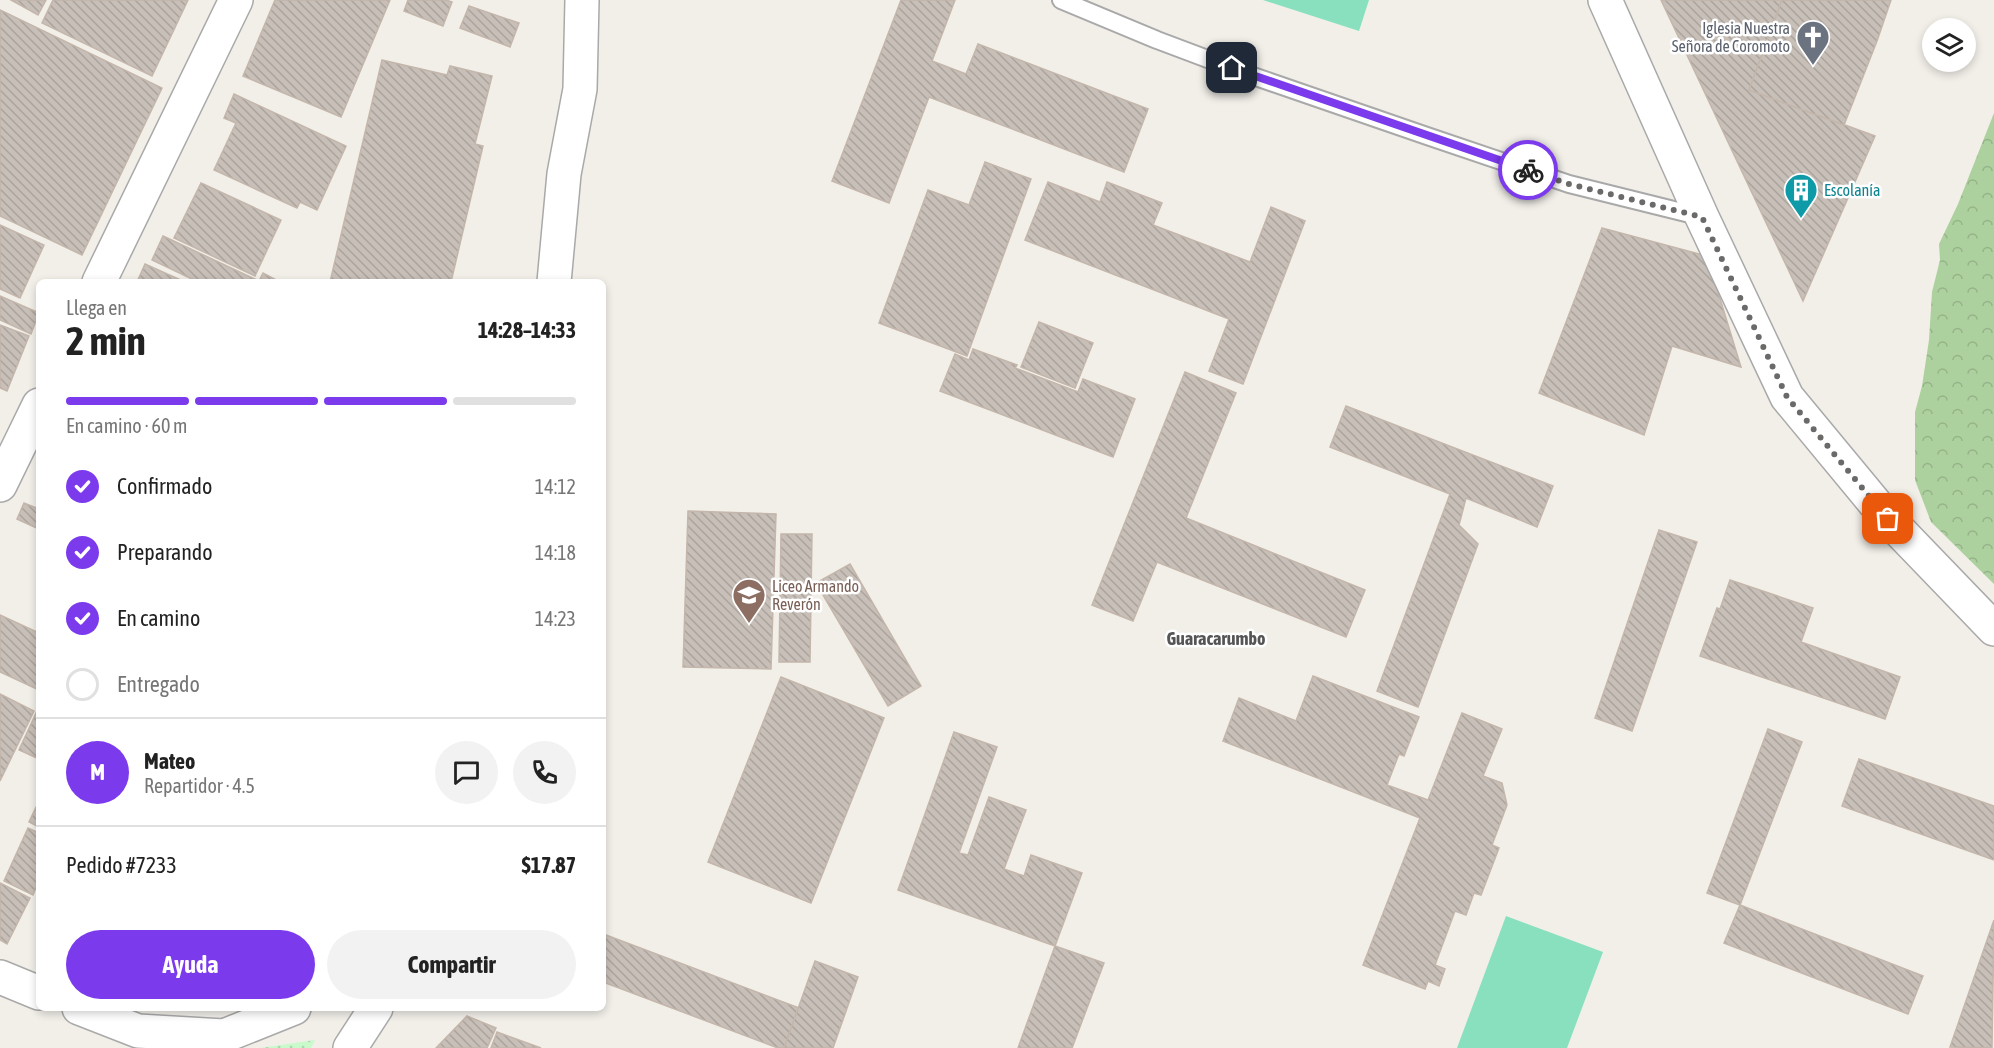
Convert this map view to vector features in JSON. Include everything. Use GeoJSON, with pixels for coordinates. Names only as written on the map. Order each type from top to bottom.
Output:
{"type":"FeatureCollection","features":[{"type":"Feature","properties":{"kind":"street"},"geometry":{"type":"LineString","coordinates":[[100,279],[236,0]]}},
{"type":"Feature","properties":{"kind":"street"},"geometry":{"type":"LineString","coordinates":[[554,279],[564,174],[580,89],[582,0]]}},
{"type":"Feature","properties":{"kind":"street"},"geometry":{"type":"LineString","coordinates":[[1605,0],[1702,217],[1787,397],[1888,519],[1994,629]]}},
{"type":"Feature","properties":{"kind":"street"},"geometry":{"type":"LineString","coordinates":[[0,485],[36,411]]}},
{"type":"Feature","properties":{"kind":"street"},"geometry":{"type":"LineString","coordinates":[[0,978],[36,992]]}},
{"type":"Feature","properties":{"kind":"street"},"geometry":{"type":"LineString","coordinates":[[86,1011],[148,1039],[224,1036],[286,1011]]}},
{"type":"Feature","properties":{"kind":"street"},"geometry":{"type":"LineString","coordinates":[[350,1048],[374,1011]]}},
{"type":"Feature","properties":{"kind":"lane"},"geometry":{"type":"LineString","coordinates":[[1061,0],[1240,71],[1569,184],[1702,217]]}},
{"type":"Feature","properties":{"kind":"green space"},"geometry":{"type":"Polygon","coordinates":[[[1263,0],[1369,0],[1359,31],[1263,0]]]}},
{"type":"Feature","properties":{"kind":"green space"},"geometry":{"type":"Polygon","coordinates":[[[1994,113],[1994,584],[1931,522],[1915,480],[1915,412],[1922,386],[1929,340],[1932,292],[1940,260],[1939,244],[1958,204],[1994,113]]]}},
{"type":"Feature","properties":{"kind":"green space"},"geometry":{"type":"Polygon","coordinates":[[[1506,916],[1603,952],[1567,1048],[1457,1048],[1506,916]]]}},
{"type":"Feature","properties":{"kind":"green space"},"geometry":{"type":"Polygon","coordinates":[[[315,1040],[311,1048],[260,1048],[315,1040]]]}},
{"type":"Feature","properties":{"kind":"building"},"geometry":{"type":"Polygon","coordinates":[[[11,0],[46,0],[38,15],[11,0]]]}},
{"type":"Feature","properties":{"kind":"building"},"geometry":{"type":"Polygon","coordinates":[[[53,0],[188,0],[152,76],[42,23],[53,0]]]}},
{"type":"Feature","properties":{"kind":"building"},"geometry":{"type":"Polygon","coordinates":[[[275,0],[390,0],[341,117],[243,76],[275,0]]]}},
{"type":"Feature","properties":{"kind":"building"},"geometry":{"type":"Polygon","coordinates":[[[408,0],[452,2],[443,26],[404,11],[408,0]]]}},
{"type":"Feature","properties":{"kind":"building"},"geometry":{"type":"Polygon","coordinates":[[[901,0],[955,0],[932,61],[966,74],[978,44],[1148,109],[1124,172],[929,97],[889,203],[832,181],[901,0]]]}},
{"type":"Feature","properties":{"kind":"building","name":"Escolanía"},"geometry":{"type":"Polygon","coordinates":[[[1661,0],[1782,0],[1749,90],[1875,136],[1803,301],[1661,0]]]}},
{"type":"Feature","properties":{"kind":"building","name":"Iglesia Nuestra Señora de Coromoto"},"geometry":{"type":"Polygon","coordinates":[[[1782,0],[1891,0],[1844,125],[1749,90],[1782,0]]]}},
{"type":"Feature","properties":{"kind":"building"},"geometry":{"type":"Polygon","coordinates":[[[469,6],[519,23],[510,47],[460,28],[469,6]]]}},
{"type":"Feature","properties":{"kind":"building"},"geometry":{"type":"Polygon","coordinates":[[[0,10],[162,88],[82,255],[0,216],[0,10]]]}},
{"type":"Feature","properties":{"kind":"building"},"geometry":{"type":"Polygon","coordinates":[[[382,60],[447,75],[450,66],[492,76],[475,144],[483,146],[452,279],[331,279],[382,60]]]}},
{"type":"Feature","properties":{"kind":"building"},"geometry":{"type":"Polygon","coordinates":[[[234,94],[346,146],[317,210],[300,202],[297,208],[214,170],[236,123],[224,118],[234,94]]]}},
{"type":"Feature","properties":{"kind":"building"},"geometry":{"type":"Polygon","coordinates":[[[985,162],[1031,179],[967,356],[879,323],[928,190],[969,205],[985,162]]]}},
{"type":"Feature","properties":{"kind":"building"},"geometry":{"type":"Polygon","coordinates":[[[1048,182],[1100,202],[1107,182],[1162,203],[1153,225],[1250,262],[1271,207],[1305,221],[1243,384],[1209,371],[1229,319],[1025,240],[1048,182]]]}},
{"type":"Feature","properties":{"kind":"building"},"geometry":{"type":"Polygon","coordinates":[[[201,183],[281,220],[255,276],[174,238],[201,183]]]}},
{"type":"Feature","properties":{"kind":"building"},"geometry":{"type":"Polygon","coordinates":[[[0,225],[44,245],[20,298],[0,289],[0,225]]]}},
{"type":"Feature","properties":{"kind":"building"},"geometry":{"type":"Polygon","coordinates":[[[1602,228],[1707,256],[1741,367],[1672,346],[1644,435],[1539,393],[1602,228]]]}},
{"type":"Feature","properties":{"kind":"building"},"geometry":{"type":"Polygon","coordinates":[[[163,236],[255,279],[192,279],[152,260],[163,236]]]}},
{"type":"Feature","properties":{"kind":"building"},"geometry":{"type":"Polygon","coordinates":[[[145,264],[178,279],[138,279],[145,264]]]}},
{"type":"Feature","properties":{"kind":"building"},"geometry":{"type":"Polygon","coordinates":[[[263,273],[274,279],[260,279],[263,273]]]}},
{"type":"Feature","properties":{"kind":"building"},"geometry":{"type":"Polygon","coordinates":[[[0,296],[36,312],[36,321],[31,334],[0,320],[0,296]]]}},
{"type":"Feature","properties":{"kind":"building"},"geometry":{"type":"Polygon","coordinates":[[[1039,322],[1093,343],[1075,388],[1021,367],[1039,322]]]}},
{"type":"Feature","properties":{"kind":"building"},"geometry":{"type":"Polygon","coordinates":[[[0,325],[29,336],[7,391],[0,388],[0,325]]]}},
{"type":"Feature","properties":{"kind":"building"},"geometry":{"type":"Polygon","coordinates":[[[973,349],[1017,365],[1015,368],[1078,392],[1083,379],[1135,399],[1113,457],[940,391],[955,354],[969,360],[973,349]]]}},
{"type":"Feature","properties":{"kind":"building"},"geometry":{"type":"Polygon","coordinates":[[[1185,372],[1236,393],[1186,518],[1365,590],[1346,637],[1157,562],[1133,621],[1092,605],[1185,372]]]}},
{"type":"Feature","properties":{"kind":"building"},"geometry":{"type":"Polygon","coordinates":[[[1346,406],[1553,486],[1537,527],[1466,498],[1459,525],[1478,544],[1418,707],[1377,691],[1450,494],[1330,447],[1346,406]]]}},
{"type":"Feature","properties":{"kind":"building"},"geometry":{"type":"Polygon","coordinates":[[[24,503],[36,508],[36,528],[17,519],[24,503]]]}},
{"type":"Feature","properties":{"kind":"building"},"geometry":{"type":"Polygon","coordinates":[[[688,511],[776,514],[771,669],[683,667],[688,511]]]}},
{"type":"Feature","properties":{"kind":"building"},"geometry":{"type":"Polygon","coordinates":[[[1659,530],[1697,542],[1632,731],[1595,718],[1659,530]]]}},
{"type":"Feature","properties":{"kind":"building"},"geometry":{"type":"Polygon","coordinates":[[[781,534],[812,534],[810,662],[779,662],[781,534]]]}},
{"type":"Feature","properties":{"kind":"building"},"geometry":{"type":"Polygon","coordinates":[[[850,564],[921,686],[888,706],[816,583],[850,564]]]}},
{"type":"Feature","properties":{"kind":"building"},"geometry":{"type":"Polygon","coordinates":[[[1730,580],[1813,608],[1801,642],[1900,677],[1885,719],[1700,656],[1717,608],[1720,609],[1730,580]]]}},
{"type":"Feature","properties":{"kind":"building"},"geometry":{"type":"Polygon","coordinates":[[[0,615],[36,632],[36,689],[0,672],[0,615]]]}},
{"type":"Feature","properties":{"kind":"building"},"geometry":{"type":"Polygon","coordinates":[[[1313,676],[1419,717],[1404,756],[1399,754],[1387,785],[1428,800],[1462,713],[1502,729],[1483,776],[1502,783],[1507,805],[1492,845],[1499,848],[1481,895],[1474,893],[1466,915],[1455,911],[1435,965],[1445,969],[1439,986],[1428,981],[1425,989],[1363,965],[1420,818],[1223,741],[1239,698],[1296,721],[1313,676]]]}},
{"type":"Feature","properties":{"kind":"building"},"geometry":{"type":"Polygon","coordinates":[[[781,677],[884,718],[811,903],[708,862],[781,677]]]}},
{"type":"Feature","properties":{"kind":"building"},"geometry":{"type":"Polygon","coordinates":[[[0,694],[34,711],[0,781],[0,694]]]}},
{"type":"Feature","properties":{"kind":"building"},"geometry":{"type":"Polygon","coordinates":[[[36,713],[36,758],[19,750],[36,713]]]}},
{"type":"Feature","properties":{"kind":"building"},"geometry":{"type":"Polygon","coordinates":[[[1768,729],[1802,742],[1740,905],[1707,893],[1768,729]]]}},
{"type":"Feature","properties":{"kind":"building"},"geometry":{"type":"Polygon","coordinates":[[[954,732],[997,747],[959,853],[968,855],[989,797],[1026,810],[1004,869],[1024,876],[1031,855],[1082,873],[1055,946],[898,890],[954,732]]]}},
{"type":"Feature","properties":{"kind":"building"},"geometry":{"type":"Polygon","coordinates":[[[1859,759],[1994,806],[1994,860],[1842,806],[1859,759]]]}},
{"type":"Feature","properties":{"kind":"building"},"geometry":{"type":"Polygon","coordinates":[[[36,807],[36,826],[29,822],[36,807]]]}},
{"type":"Feature","properties":{"kind":"building"},"geometry":{"type":"Polygon","coordinates":[[[28,828],[36,832],[36,888],[33,895],[4,881],[28,828]]]}},
{"type":"Feature","properties":{"kind":"building"},"geometry":{"type":"Polygon","coordinates":[[[0,883],[30,898],[7,944],[0,940],[0,883]]]}},
{"type":"Feature","properties":{"kind":"building"},"geometry":{"type":"Polygon","coordinates":[[[1740,905],[1923,976],[1908,1014],[1724,943],[1740,905]]]}},
{"type":"Feature","properties":{"kind":"building"},"geometry":{"type":"Polygon","coordinates":[[[1994,920],[1992,1048],[1950,1047],[1994,920]]]}},
{"type":"Feature","properties":{"kind":"building"},"geometry":{"type":"Polygon","coordinates":[[[606,935],[799,1008],[784,1048],[778,1048],[606,983],[606,935]]]}},
{"type":"Feature","properties":{"kind":"building"},"geometry":{"type":"Polygon","coordinates":[[[1055,946],[1104,963],[1072,1048],[1018,1048],[1055,946]]]}},
{"type":"Feature","properties":{"kind":"building"},"geometry":{"type":"Polygon","coordinates":[[[815,961],[858,977],[833,1048],[784,1048],[815,961]]]}},
{"type":"Feature","properties":{"kind":"building"},"geometry":{"type":"Polygon","coordinates":[[[467,1016],[496,1028],[487,1048],[436,1048],[467,1016]]]}},
{"type":"Feature","properties":{"kind":"building"},"geometry":{"type":"Polygon","coordinates":[[[497,1032],[541,1048],[491,1048],[497,1032]]]}},
{"type":"Feature","properties":{"kind":"way so far"},"geometry":{"type":"LineString","coordinates":[[1528,170],[1569,184],[1702,217],[1787,397],[1888,519]]}},
{"type":"Feature","properties":{"kind":"place","name":"Iglesia Nuestra Señora de Coromoto"},"geometry":{"type":"Point","coordinates":[1813,66]}},
{"type":"Feature","properties":{"kind":"place","name":"Escolanía"},"geometry":{"type":"Point","coordinates":[1801,219]}},
{"type":"Feature","properties":{"kind":"place","name":"Liceo Armando Reverón"},"geometry":{"type":"Point","coordinates":[749,624]}},
{"type":"Feature","properties":{"kind":"district","name":"Guaracarumbo"},"geometry":{"type":"Point","coordinates":[1216,639]}},
{"type":"Feature","properties":{"kind":"route"},"geometry":{"type":"LineString","coordinates":[[1232,68],[1528,170]]}}]}
